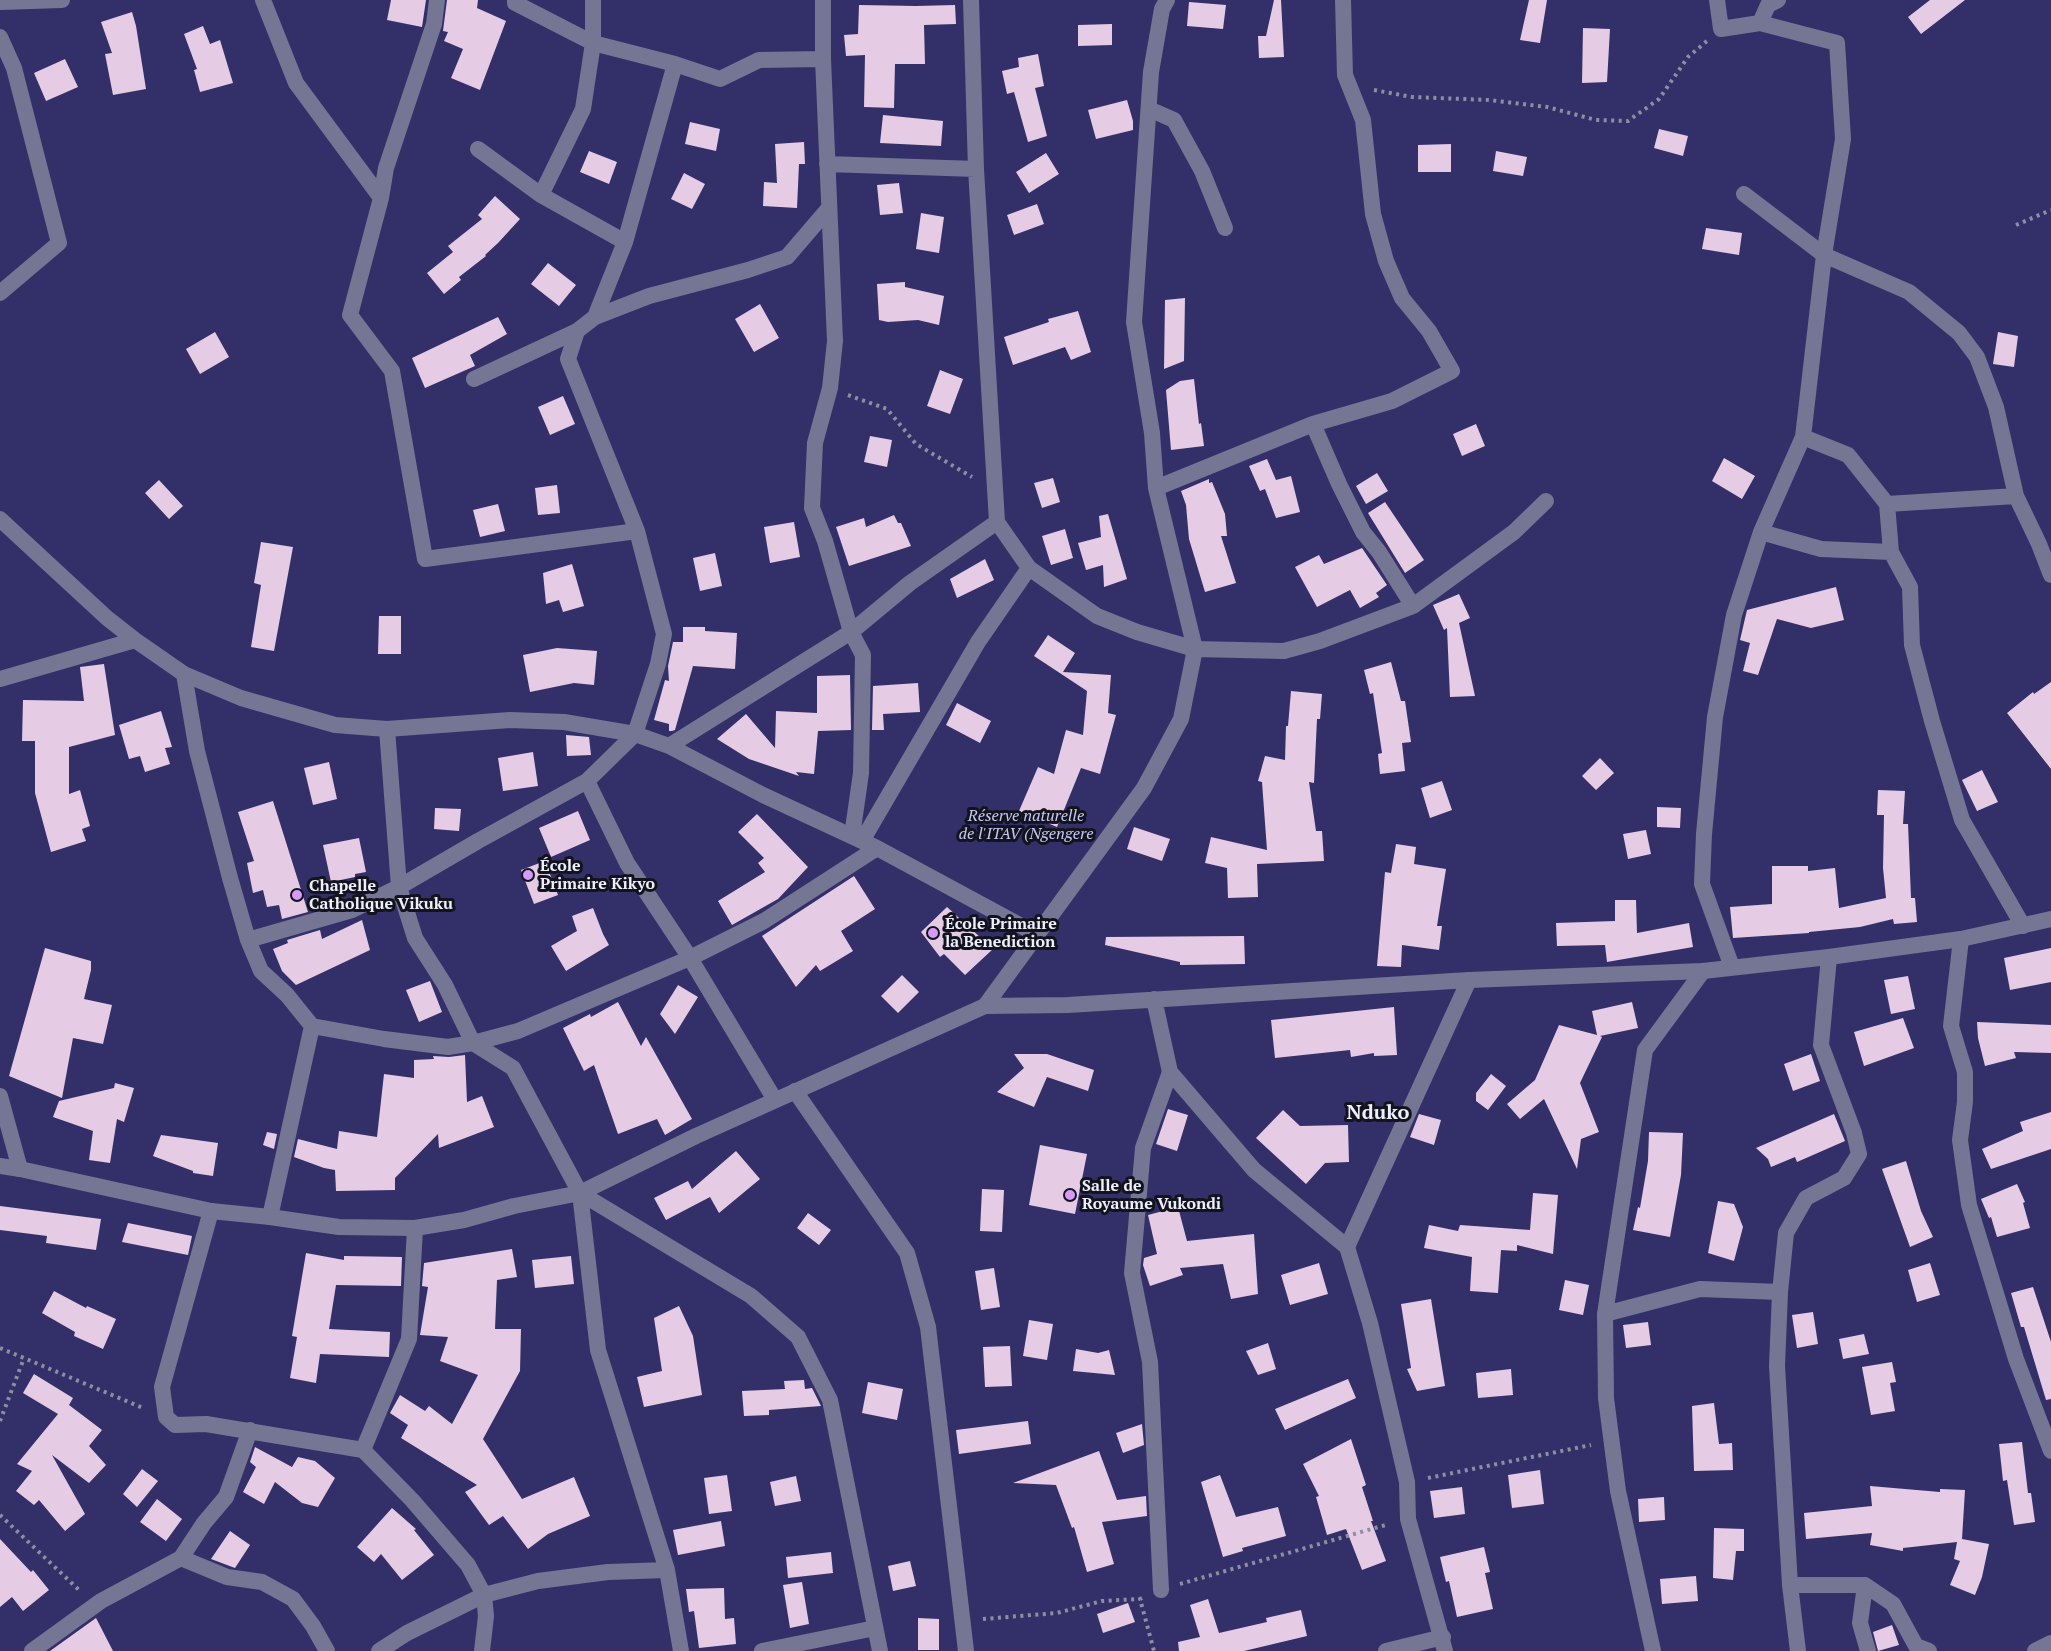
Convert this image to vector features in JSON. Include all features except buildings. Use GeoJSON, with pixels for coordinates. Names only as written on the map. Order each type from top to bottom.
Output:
{"type":"FeatureCollection","features":[{"type":"Feature","properties":{"kind":"street"},"geometry":{"type":"LineString","coordinates":[[4,2],[62,0]]}},
{"type":"Feature","properties":{"kind":"street"},"geometry":{"type":"LineString","coordinates":[[263,0],[296,83],[381,198]]}},
{"type":"Feature","properties":{"kind":"street"},"geometry":{"type":"LineString","coordinates":[[437,0],[434,24],[386,168],[381,198],[350,315],[392,371],[425,559],[637,531]]}},
{"type":"Feature","properties":{"kind":"street"},"geometry":{"type":"LineString","coordinates":[[515,0],[515,3],[593,43],[675,64],[720,79],[759,60],[824,59]]}},
{"type":"Feature","properties":{"kind":"street"},"geometry":{"type":"LineString","coordinates":[[541,195],[582,109],[593,43],[593,0]]}},
{"type":"Feature","properties":{"kind":"street"},"geometry":{"type":"LineString","coordinates":[[823,0],[835,341],[830,388],[815,443],[812,508],[825,541],[851,632],[863,655],[861,773],[864,842]]}},
{"type":"Feature","properties":{"kind":"street"},"geometry":{"type":"LineString","coordinates":[[970,0],[976,169],[997,522],[1029,568],[1097,616],[1137,632],[1195,649],[1284,651],[1320,641],[1413,606],[1514,532],[1546,501]]}},
{"type":"Feature","properties":{"kind":"street"},"geometry":{"type":"LineString","coordinates":[[985,1006],[1144,788],[1182,718],[1195,649],[1156,488],[1152,433],[1134,322],[1151,72],[1162,9],[1167,0]]}},
{"type":"Feature","properties":{"kind":"street"},"geometry":{"type":"LineString","coordinates":[[1156,488],[1313,424],[1392,400],[1452,370],[1429,331],[1402,298],[1386,261],[1373,214],[1363,120],[1346,75],[1343,0]]}},
{"type":"Feature","properties":{"kind":"street"},"geometry":{"type":"LineString","coordinates":[[1717,0],[1721,29],[1760,23],[1838,43],[1844,139],[1824,255],[1803,438],[1761,532],[1734,615],[1715,717],[1704,834],[1702,884],[1732,968]]}},
{"type":"Feature","properties":{"kind":"street"},"geometry":{"type":"LineString","coordinates":[[1760,23],[1768,5],[1778,0]]}},
{"type":"Feature","properties":{"kind":"street"},"geometry":{"type":"LineString","coordinates":[[0,38],[14,68],[59,243],[0,293]]}},
{"type":"Feature","properties":{"kind":"street"},"geometry":{"type":"LineString","coordinates":[[595,317],[625,242],[675,64]]}},
{"type":"Feature","properties":{"kind":"street"},"geometry":{"type":"LineString","coordinates":[[1149,109],[1174,120],[1202,171],[1225,228]]}},
{"type":"Feature","properties":{"kind":"street"},"geometry":{"type":"LineString","coordinates":[[478,149],[541,195],[625,242]]}},
{"type":"Feature","properties":{"kind":"street"},"geometry":{"type":"LineString","coordinates":[[827,164],[976,169]]}},
{"type":"Feature","properties":{"kind":"street"},"geometry":{"type":"LineString","coordinates":[[1744,194],[1824,255],[1909,292],[1959,333],[1977,357],[1996,407],[2016,496],[2051,574]]}},
{"type":"Feature","properties":{"kind":"street"},"geometry":{"type":"LineString","coordinates":[[474,379],[577,331],[595,317],[649,296],[748,270],[786,257],[830,208]]}},
{"type":"Feature","properties":{"kind":"street"},"geometry":{"type":"LineString","coordinates":[[248,940],[352,910],[399,887],[587,781],[635,734],[658,664],[664,634],[637,531],[568,359],[577,331]]}},
{"type":"Feature","properties":{"kind":"street"},"geometry":{"type":"LineString","coordinates":[[1313,424],[1363,532],[1379,552],[1413,606]]}},
{"type":"Feature","properties":{"kind":"street"},"geometry":{"type":"LineString","coordinates":[[1803,438],[1848,455],[1887,504],[1892,552],[1910,587],[1912,645],[1962,820],[2023,926]]}},
{"type":"Feature","properties":{"kind":"street"},"geometry":{"type":"LineString","coordinates":[[1887,504],[2016,496]]}},
{"type":"Feature","properties":{"kind":"street"},"geometry":{"type":"LineString","coordinates":[[0,519],[107,618],[135,640],[184,674],[241,698],[335,725],[387,729],[510,720],[564,722],[635,734],[669,746],[763,795],[864,842],[1038,935]]}},
{"type":"Feature","properties":{"kind":"street"},"geometry":{"type":"LineString","coordinates":[[669,746],[851,632],[910,583],[997,522]]}},
{"type":"Feature","properties":{"kind":"street"},"geometry":{"type":"LineString","coordinates":[[1761,532],[1821,549],[1892,552]]}},
{"type":"Feature","properties":{"kind":"street"},"geometry":{"type":"LineString","coordinates":[[184,674],[197,751],[248,940],[261,971],[287,995],[312,1026],[384,1039],[448,1047],[473,1044],[518,1031],[690,958],[764,921],[864,842],[978,642],[1029,568]]}},
{"type":"Feature","properties":{"kind":"street"},"geometry":{"type":"LineString","coordinates":[[0,679],[135,640]]}},
{"type":"Feature","properties":{"kind":"street"},"geometry":{"type":"LineString","coordinates":[[387,729],[399,887],[415,938],[445,985],[473,1044],[513,1068],[580,1193],[598,1350],[667,1570],[681,1651]]}},
{"type":"Feature","properties":{"kind":"street"},"geometry":{"type":"LineString","coordinates":[[587,781],[627,863],[690,958],[775,1100]]}},
{"type":"Feature","properties":{"kind":"street"},"geometry":{"type":"LineString","coordinates":[[0,1166],[20,1168],[211,1211],[339,1227],[415,1228],[464,1220],[514,1206],[580,1193],[696,1136],[985,1006],[1068,1005],[1469,980],[1732,968],[1961,939],[2051,920]]}},
{"type":"Feature","properties":{"kind":"street"},"geometry":{"type":"LineString","coordinates":[[1961,939],[1951,1026],[1965,1072],[1965,1102],[1960,1140],[1969,1205],[2016,1359],[2051,1451]]}},
{"type":"Feature","properties":{"kind":"street"},"geometry":{"type":"LineString","coordinates":[[1798,1651],[1790,1585],[1777,1366],[1780,1292],[1786,1233],[1806,1198],[1844,1178],[1859,1154],[1854,1133],[1821,1045],[1829,957]]}},
{"type":"Feature","properties":{"kind":"street"},"geometry":{"type":"LineString","coordinates":[[1653,1651],[1618,1491],[1606,1398],[1605,1314],[1646,1050],[1703,970]]}},
{"type":"Feature","properties":{"kind":"street"},"geometry":{"type":"LineString","coordinates":[[1347,1246],[1469,980]]}},
{"type":"Feature","properties":{"kind":"street"},"geometry":{"type":"LineString","coordinates":[[1154,999],[1170,1072],[1254,1170],[1347,1246],[1370,1323],[1407,1482],[1408,1519],[1444,1644],[1386,1651]]}},
{"type":"Feature","properties":{"kind":"street"},"geometry":{"type":"LineString","coordinates":[[270,1217],[312,1026]]}},
{"type":"Feature","properties":{"kind":"street"},"geometry":{"type":"LineString","coordinates":[[1161,1590],[1150,1362],[1132,1273],[1143,1148],[1170,1072]]}},
{"type":"Feature","properties":{"kind":"street"},"geometry":{"type":"LineString","coordinates":[[795,1091],[907,1253],[928,1327],[966,1651]]}},
{"type":"Feature","properties":{"kind":"street"},"geometry":{"type":"LineString","coordinates":[[0,1096],[20,1168]]}},
{"type":"Feature","properties":{"kind":"street"},"geometry":{"type":"LineString","coordinates":[[580,1193],[751,1296],[798,1336],[830,1400],[880,1651]]}},
{"type":"Feature","properties":{"kind":"street"},"geometry":{"type":"LineString","coordinates":[[211,1211],[193,1283],[162,1387],[166,1417],[175,1425],[206,1424],[363,1450],[412,1500],[468,1565],[484,1595],[486,1616],[482,1651]]}},
{"type":"Feature","properties":{"kind":"street"},"geometry":{"type":"LineString","coordinates":[[363,1450],[410,1339],[415,1228]]}},
{"type":"Feature","properties":{"kind":"street"},"geometry":{"type":"LineString","coordinates":[[1605,1314],[1700,1289],[1780,1292]]}},
{"type":"Feature","properties":{"kind":"street"},"geometry":{"type":"LineString","coordinates":[[32,1651],[95,1606],[181,1558],[204,1523],[226,1497],[250,1430]]}},
{"type":"Feature","properties":{"kind":"street"},"geometry":{"type":"LineString","coordinates":[[181,1558],[227,1577],[262,1582],[293,1599],[313,1626],[327,1651]]}},
{"type":"Feature","properties":{"kind":"street"},"geometry":{"type":"LineString","coordinates":[[380,1651],[407,1633],[484,1595],[538,1581],[609,1572],[667,1570]]}},
{"type":"Feature","properties":{"kind":"street"},"geometry":{"type":"LineString","coordinates":[[1790,1585],[1865,1585],[1893,1604],[1916,1646],[1929,1651]]}},
{"type":"Feature","properties":{"kind":"street"},"geometry":{"type":"LineString","coordinates":[[1865,1585],[1860,1623],[1868,1651]]}},
{"type":"Feature","properties":{"kind":"street"},"geometry":{"type":"LineString","coordinates":[[762,1651],[875,1628]]}},
{"type":"Feature","properties":{"kind":"street"},"geometry":{"type":"LineString","coordinates":[[2035,1651],[2051,1642]]}},
{"type":"Feature","properties":{"kind":"path"},"geometry":{"type":"LineString","coordinates":[[1346,75],[1368,89],[1412,97],[1489,100],[1546,107],[1596,120],[1628,121],[1659,99],[1688,57],[1721,29]]}},
{"type":"Feature","properties":{"kind":"path"},"geometry":{"type":"LineString","coordinates":[[2016,225],[2051,210]]}},
{"type":"Feature","properties":{"kind":"path"},"geometry":{"type":"LineString","coordinates":[[830,388],[887,409],[916,444],[996,491]]}},
{"type":"Feature","properties":{"kind":"path"},"geometry":{"type":"LineString","coordinates":[[0,1348],[166,1417]]}},
{"type":"Feature","properties":{"kind":"path"},"geometry":{"type":"LineString","coordinates":[[0,1420],[24,1358]]}},
{"type":"Feature","properties":{"kind":"path"},"geometry":{"type":"LineString","coordinates":[[1407,1482],[1611,1440]]}},
{"type":"Feature","properties":{"kind":"path"},"geometry":{"type":"LineString","coordinates":[[0,1515],[95,1606]]}},
{"type":"Feature","properties":{"kind":"path"},"geometry":{"type":"LineString","coordinates":[[962,1621],[1057,1614],[1102,1601],[1140,1599],[1161,1590],[1408,1519]]}},
{"type":"Feature","properties":{"kind":"path"},"geometry":{"type":"LineString","coordinates":[[1140,1599],[1154,1651]]}},
{"type":"Feature","properties":{"kind":"green space","name":"Réserve naturelle de l'ITAV (Ngengere"},"geometry":{"type":"Polygon","coordinates":[[[0,0],[2051,0],[2051,1651],[0,1651],[0,0]]]}},
{"type":"Feature","properties":{"kind":"place","name":"École Primaire Kikyo"},"geometry":{"type":"Point","coordinates":[528,875]}},
{"type":"Feature","properties":{"kind":"place","name":"Chapelle Catholique Vikuku"},"geometry":{"type":"Point","coordinates":[297,895]}},
{"type":"Feature","properties":{"kind":"place","name":"École Primaire la Benediction"},"geometry":{"type":"Point","coordinates":[933,933]}},
{"type":"Feature","properties":{"kind":"place","name":"Salle de Royaume Vukondi"},"geometry":{"type":"Point","coordinates":[1070,1195]}},
{"type":"Feature","properties":{"kind":"district","name":"Nduko"},"geometry":{"type":"Point","coordinates":[1378,1113]}}]}
